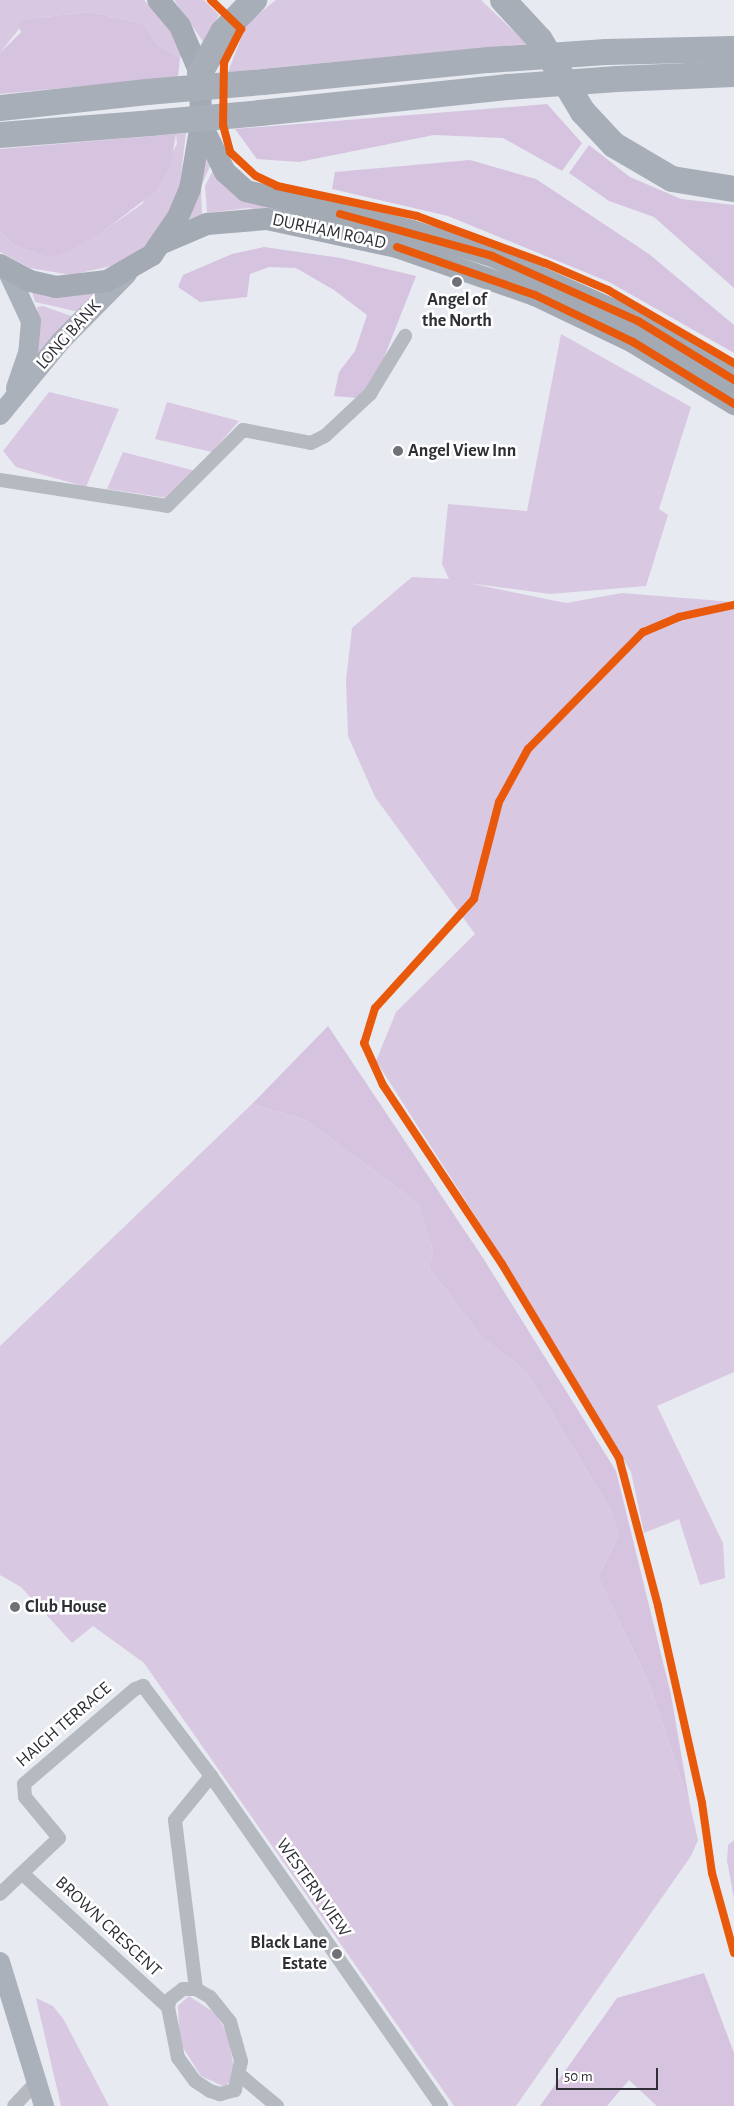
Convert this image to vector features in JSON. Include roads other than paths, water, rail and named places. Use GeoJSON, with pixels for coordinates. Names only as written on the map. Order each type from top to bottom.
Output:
{"type":"FeatureCollection","features":[{"type":"Feature","properties":{"kind":"highway"},"geometry":{"type":"LineString","coordinates":[[200,73],[223,32],[254,0]]}},
{"type":"Feature","properties":{"kind":"highway"},"geometry":{"type":"LineString","coordinates":[[503,0],[540,40],[583,112],[614,145],[672,179],[734,189]]}},
{"type":"Feature","properties":{"kind":"highway"},"geometry":{"type":"LineString","coordinates":[[0,108],[147,92],[489,60],[606,52],[734,49]]}},
{"type":"Feature","properties":{"kind":"highway"},"geometry":{"type":"LineString","coordinates":[[0,135],[260,113],[507,87],[617,79],[734,74]]}},
{"type":"Feature","properties":{"kind":"main road"},"geometry":{"type":"LineString","coordinates":[[4,268],[30,281],[73,287],[107,281],[130,270],[162,243],[190,189],[201,124],[200,73],[180,26],[158,0]]}},
{"type":"Feature","properties":{"kind":"main road","name":"DURHAM ROAD"},"geometry":{"type":"LineString","coordinates":[[201,124],[225,172],[246,191],[412,231],[492,256],[638,321],[734,380]]}},
{"type":"Feature","properties":{"kind":"main road","name":"DURHAM ROAD"},"geometry":{"type":"LineString","coordinates":[[162,243],[206,224],[260,219],[397,247],[535,295],[633,342],[734,404]]}},
{"type":"Feature","properties":{"kind":"main road","name":"LONG BANK"},"geometry":{"type":"LineString","coordinates":[[4,268],[27,306],[31,328],[28,353],[6,408]]}},
{"type":"Feature","properties":{"kind":"main road","name":"LONG BANK"},"geometry":{"type":"LineString","coordinates":[[6,408],[66,335],[130,270]]}},
{"type":"Feature","properties":{"kind":"main road"},"geometry":{"type":"LineString","coordinates":[[0,1962],[38,2080],[44,2106]]}},
{"type":"Feature","properties":{"kind":"street"},"geometry":{"type":"LineString","coordinates":[[0,480],[168,506],[243,430],[311,443],[325,436],[370,394],[405,336]]}},
{"type":"Feature","properties":{"kind":"street","name":"HAIGH TERRACE"},"geometry":{"type":"LineString","coordinates":[[0,1894],[24,1875],[58,1838],[25,1797],[24,1784],[134,1688],[143,1686],[152,1694]]}},
{"type":"Feature","properties":{"kind":"street","name":"WESTERN VIEW"},"geometry":{"type":"LineString","coordinates":[[152,1694],[441,2106]]}},
{"type":"Feature","properties":{"kind":"street"},"geometry":{"type":"LineString","coordinates":[[196,1989],[176,1992],[168,2007],[178,2058],[195,2081],[210,2092],[235,2090],[241,2076],[239,2046],[230,2022],[196,1989],[175,1820],[211,1776]]}},
{"type":"Feature","properties":{"kind":"street","name":"BROWN CRESCENT"},"geometry":{"type":"LineString","coordinates":[[24,1875],[168,2007]]}},
{"type":"Feature","properties":{"kind":"street"},"geometry":{"type":"LineString","coordinates":[[241,2076],[277,2106]]}},
{"type":"Feature","properties":{"kind":"street"},"geometry":{"type":"LineString","coordinates":[[14,2106],[38,2080]]}},
{"type":"Feature","properties":{"kind":"street"},"geometry":{"type":"LineString","coordinates":[[210,2092],[212,2106]]}},
{"type":"Feature","properties":{"kind":"place","name":"Angel of the North"},"geometry":{"type":"Point","coordinates":[457,282]}},
{"type":"Feature","properties":{"kind":"place","name":"Angel View Inn"},"geometry":{"type":"Point","coordinates":[398,451]}},
{"type":"Feature","properties":{"kind":"place","name":"Club House"},"geometry":{"type":"Point","coordinates":[15,1607]}},
{"type":"Feature","properties":{"kind":"place","name":"Black Lane Estate"},"geometry":{"type":"Point","coordinates":[337,1954]}}]}
